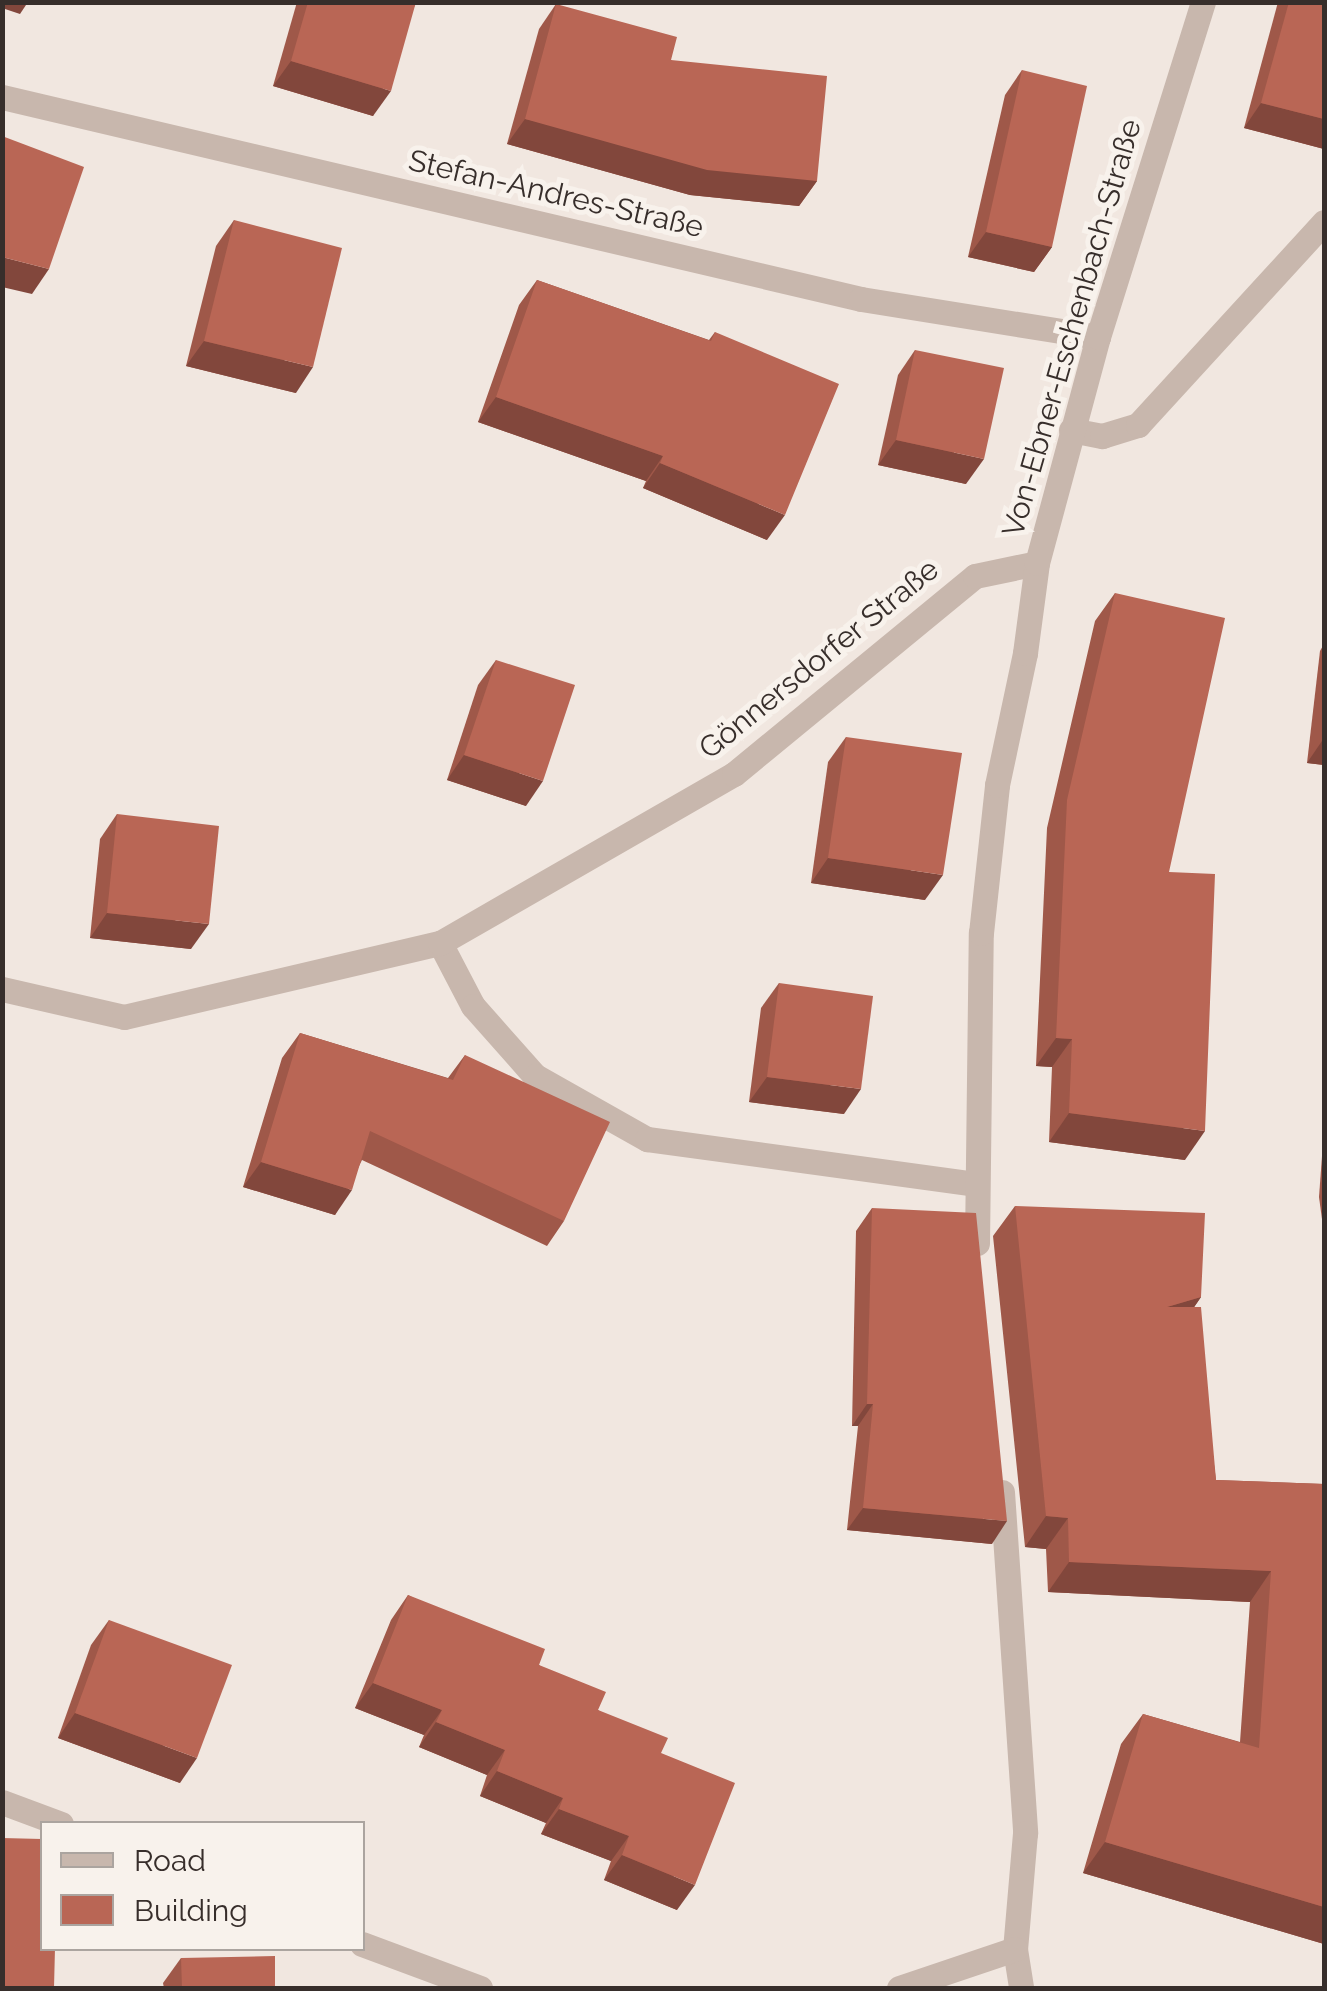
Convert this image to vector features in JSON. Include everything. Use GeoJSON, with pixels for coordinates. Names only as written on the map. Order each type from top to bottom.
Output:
{"type":"FeatureCollection","features":[{"type":"Feature","properties":{"kind":"street","name":"Von-Ebner-Eschenbach-Straße"},"geometry":{"type":"LineString","coordinates":[[979,1267],[975,1184],[981,932],[997,785],[1025,653],[1037,563],[1071,430],[1203,2]]}},
{"type":"Feature","properties":{"kind":"street","name":"Stefan-Andres-Straße"},"geometry":{"type":"LineString","coordinates":[[2,97],[862,300],[1098,337]]}},
{"type":"Feature","properties":{"kind":"street"},"geometry":{"type":"LineString","coordinates":[[1071,430],[1102,436],[1138,425],[1324,222]]}},
{"type":"Feature","properties":{"kind":"street","name":"Gönnersdorfer Straße"},"geometry":{"type":"LineString","coordinates":[[2,989],[124,1017],[440,943],[734,774],[975,576],[1037,563]]}},
{"type":"Feature","properties":{"kind":"street"},"geometry":{"type":"LineString","coordinates":[[440,943],[472,1006],[535,1076],[647,1139],[975,1184]]}},
{"type":"Feature","properties":{"kind":"street"},"geometry":{"type":"LineString","coordinates":[[999,1457],[1010,1571],[1025,1833],[1015,1949],[1021,1988]]}},
{"type":"Feature","properties":{"kind":"street"},"geometry":{"type":"LineString","coordinates":[[2,1802],[53,1821]]}},
{"type":"Feature","properties":{"kind":"street"},"geometry":{"type":"LineString","coordinates":[[365,1945],[480,1988]]}},
{"type":"Feature","properties":{"kind":"street"},"geometry":{"type":"LineString","coordinates":[[898,1988],[1015,1949]]}},
{"type":"Feature","properties":{"kind":"building"},"geometry":{"type":"Polygon","coordinates":[[[308,2],[416,2],[391,91],[291,61],[308,2]]]}},
{"type":"Feature","properties":{"kind":"building"},"geometry":{"type":"Polygon","coordinates":[[[1289,2],[1324,2],[1324,119],[1261,103],[1289,2]]]}},
{"type":"Feature","properties":{"kind":"building"},"geometry":{"type":"Polygon","coordinates":[[[556,4],[677,37],[671,60],[827,76],[817,181],[707,170],[525,119],[556,4]]]}},
{"type":"Feature","properties":{"kind":"building"},"geometry":{"type":"Polygon","coordinates":[[[1022,70],[1087,86],[1052,247],[986,232],[1022,70]]]}},
{"type":"Feature","properties":{"kind":"building"},"geometry":{"type":"Polygon","coordinates":[[[2,136],[84,167],[49,269],[2,257],[2,136]]]}},
{"type":"Feature","properties":{"kind":"building"},"geometry":{"type":"Polygon","coordinates":[[[234,220],[342,248],[313,367],[204,341],[234,220]]]}},
{"type":"Feature","properties":{"kind":"building"},"geometry":{"type":"Polygon","coordinates":[[[537,280],[711,341],[715,332],[839,384],[785,515],[660,463],[663,456],[496,397],[537,280]]]}},
{"type":"Feature","properties":{"kind":"building"},"geometry":{"type":"Polygon","coordinates":[[[915,350],[1004,368],[984,459],[896,440],[915,350]]]}},
{"type":"Feature","properties":{"kind":"building"},"geometry":{"type":"Polygon","coordinates":[[[1115,593],[1225,618],[1169,872],[1215,874],[1205,1131],[1069,1113],[1072,1039],[1056,1038],[1067,800],[1115,593]]]}},
{"type":"Feature","properties":{"kind":"building"},"geometry":{"type":"Polygon","coordinates":[[[496,660],[575,685],[543,781],[464,755],[496,660]]]}},
{"type":"Feature","properties":{"kind":"building"},"geometry":{"type":"Polygon","coordinates":[[[846,737],[962,753],[943,875],[828,858],[846,737]]]}},
{"type":"Feature","properties":{"kind":"building"},"geometry":{"type":"Polygon","coordinates":[[[117,814],[219,826],[209,924],[107,913],[117,814]]]}},
{"type":"Feature","properties":{"kind":"building"},"geometry":{"type":"Polygon","coordinates":[[[779,983],[873,996],[861,1089],[767,1077],[779,983]]]}},
{"type":"Feature","properties":{"kind":"building"},"geometry":{"type":"Polygon","coordinates":[[[300,1033],[453,1080],[465,1055],[610,1122],[564,1221],[370,1131],[352,1190],[261,1162],[300,1033]]]}},
{"type":"Feature","properties":{"kind":"building"},"geometry":{"type":"Polygon","coordinates":[[[1015,1206],[1205,1213],[1201,1297],[1167,1307],[1201,1307],[1216,1480],[1324,1484],[1324,1907],[1105,1842],[1143,1714],[1259,1748],[1271,1571],[1069,1562],[1068,1518],[1046,1516],[1015,1206]]]}},
{"type":"Feature","properties":{"kind":"building"},"geometry":{"type":"Polygon","coordinates":[[[872,1208],[976,1213],[1007,1521],[863,1508],[873,1404],[867,1404],[872,1208]]]}},
{"type":"Feature","properties":{"kind":"building"},"geometry":{"type":"Polygon","coordinates":[[[408,1595],[545,1649],[539,1665],[606,1692],[598,1710],[668,1738],[661,1753],[735,1783],[695,1885],[622,1855],[629,1836],[559,1809],[563,1798],[497,1771],[505,1750],[436,1722],[442,1710],[373,1683],[408,1595]]]}},
{"type":"Feature","properties":{"kind":"building"},"geometry":{"type":"Polygon","coordinates":[[[109,1620],[232,1665],[197,1758],[75,1713],[109,1620]]]}},
{"type":"Feature","properties":{"kind":"building"},"geometry":{"type":"Polygon","coordinates":[[[2,1838],[40,1839],[40,1951],[55,1951],[54,1988],[2,1988],[2,1838]]]}},
{"type":"Feature","properties":{"kind":"building"},"geometry":{"type":"Polygon","coordinates":[[[275,1956],[275,1988],[182,1988],[181,1958],[275,1956]]]}}]}
